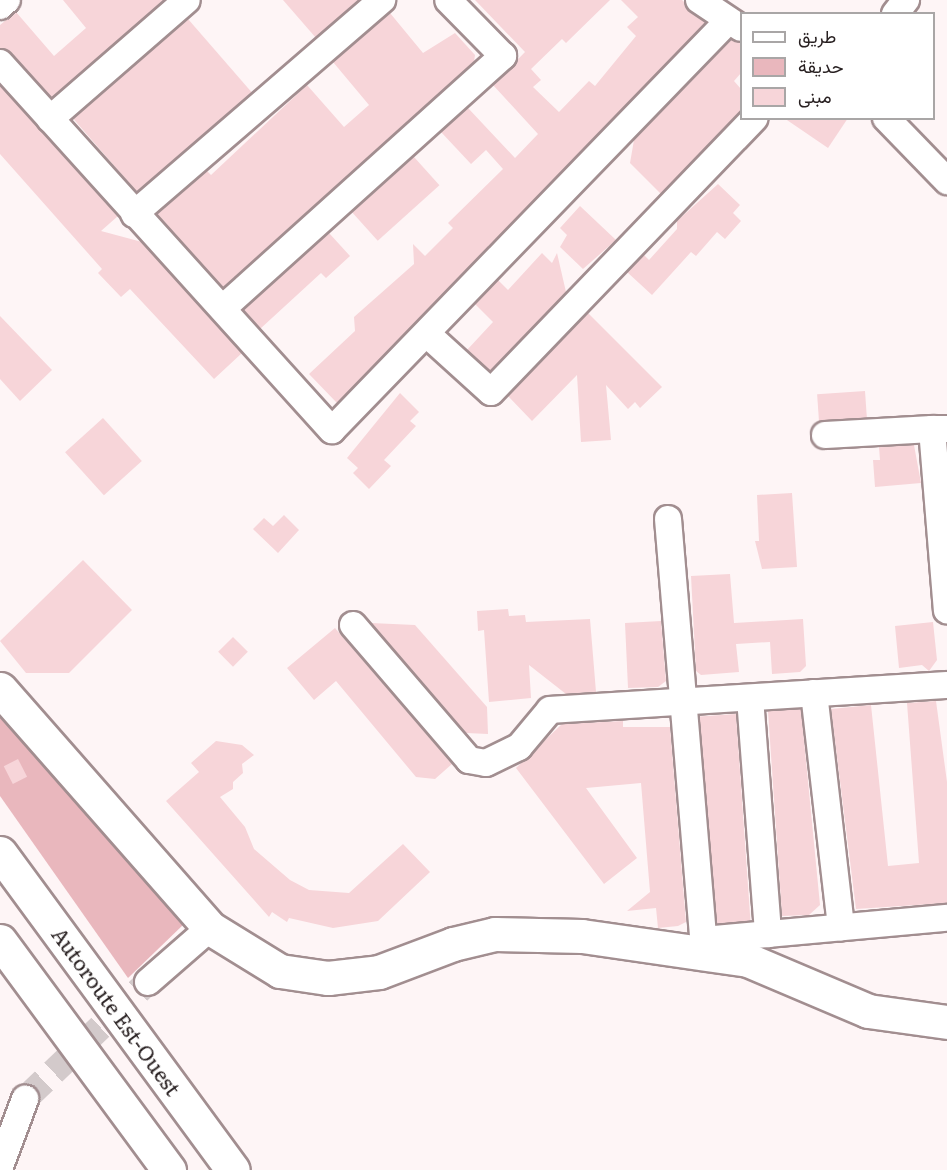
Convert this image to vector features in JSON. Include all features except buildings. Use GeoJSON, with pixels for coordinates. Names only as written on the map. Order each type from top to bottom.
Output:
{"type":"FeatureCollection","features":[{"type":"Feature","properties":{"kind":"main road"},"geometry":{"type":"LineString","coordinates":[[0,689],[210,928],[280,971],[328,978],[379,972],[453,944],[495,934],[582,936],[703,946],[748,960],[868,1011],[947,1022]]}},
{"type":"Feature","properties":{"kind":"main road","name":"Autoroute Est-Ouest"},"geometry":{"type":"LineString","coordinates":[[0,853],[233,1170]]}},
{"type":"Feature","properties":{"kind":"main road"},"geometry":{"type":"LineString","coordinates":[[0,941],[169,1170]]}},
{"type":"Feature","properties":{"kind":"street"},"geometry":{"type":"LineString","coordinates":[[0,6],[6,0]]}},
{"type":"Feature","properties":{"kind":"street"},"geometry":{"type":"LineString","coordinates":[[50,119],[187,0]]}},
{"type":"Feature","properties":{"kind":"street"},"geometry":{"type":"LineString","coordinates":[[135,214],[382,0]]}},
{"type":"Feature","properties":{"kind":"street"},"geometry":{"type":"LineString","coordinates":[[223,308],[503,56],[448,0]]}},
{"type":"Feature","properties":{"kind":"street"},"geometry":{"type":"LineString","coordinates":[[0,63],[332,430],[735,25],[699,0]]}},
{"type":"Feature","properties":{"kind":"street"},"geometry":{"type":"LineString","coordinates":[[897,12],[906,0]]}},
{"type":"Feature","properties":{"kind":"street"},"geometry":{"type":"LineString","coordinates":[[427,334],[491,392],[753,120]]}},
{"type":"Feature","properties":{"kind":"street"},"geometry":{"type":"LineString","coordinates":[[887,120],[947,181]]}},
{"type":"Feature","properties":{"kind":"street"},"geometry":{"type":"LineString","coordinates":[[825,435],[939,429],[947,610]]}},
{"type":"Feature","properties":{"kind":"street"},"geometry":{"type":"LineString","coordinates":[[668,519],[703,946],[768,934],[947,918]]}},
{"type":"Feature","properties":{"kind":"street"},"geometry":{"type":"LineString","coordinates":[[353,625],[468,760],[486,764],[504,758],[550,710],[947,685]]}},
{"type":"Feature","properties":{"kind":"street"},"geometry":{"type":"LineString","coordinates":[[814,693],[842,927]]}},
{"type":"Feature","properties":{"kind":"street"},"geometry":{"type":"LineString","coordinates":[[750,698],[768,934]]}},
{"type":"Feature","properties":{"kind":"street"},"geometry":{"type":"LineString","coordinates":[[148,982],[210,928]]}},
{"type":"Feature","properties":{"kind":"street"},"geometry":{"type":"LineString","coordinates":[[0,1166],[25,1099]]}},
{"type":"Feature","properties":{"kind":"green space"},"geometry":{"type":"Polygon","coordinates":[[[0,709],[179,913],[184,924],[128,978],[0,796],[0,709]]]}},
{"type":"Feature","properties":{"kind":"tunnel"},"geometry":{"type":"LineString","coordinates":[[25,1099],[148,982]]}}]}
